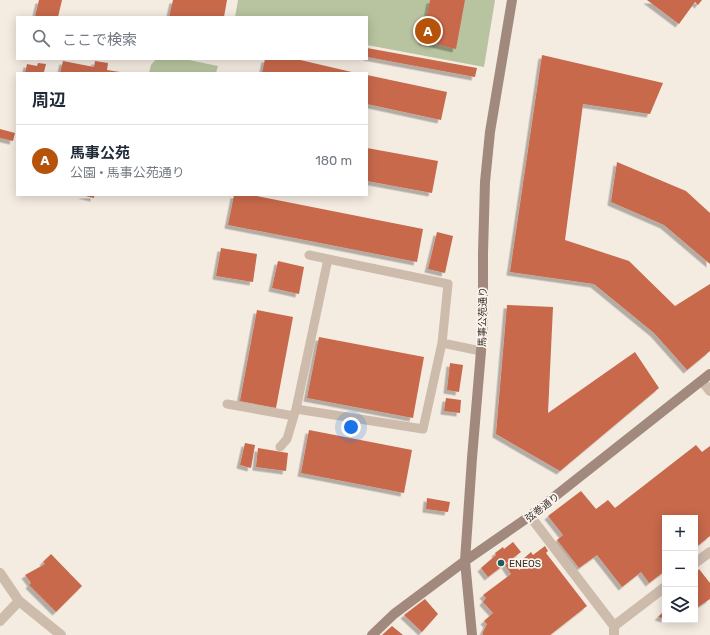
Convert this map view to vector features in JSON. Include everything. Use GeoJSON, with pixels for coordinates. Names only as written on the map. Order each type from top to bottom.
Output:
{"type":"FeatureCollection","features":[{"type":"Feature","properties":{"kind":"street","name":"馬事公苑通り"},"geometry":{"type":"LineString","coordinates":[[472,635],[465,561],[472,458],[482,351],[485,182],[487,156],[512,0]]}},
{"type":"Feature","properties":{"kind":"street","name":"弦巻通り"},"geometry":{"type":"LineString","coordinates":[[372,635],[394,614],[465,561],[530,516],[706,378]]}},
{"type":"Feature","properties":{"kind":"street"},"geometry":{"type":"LineString","coordinates":[[706,378],[710,391]]}},
{"type":"Feature","properties":{"kind":"street"},"geometry":{"type":"LineString","coordinates":[[530,516],[614,631],[662,590]]}},
{"type":"Feature","properties":{"kind":"street"},"geometry":{"type":"LineString","coordinates":[[698,561],[710,552]]}},
{"type":"Feature","properties":{"kind":"street"},"geometry":{"type":"LineString","coordinates":[[0,573],[19,601],[61,635]]}},
{"type":"Feature","properties":{"kind":"street"},"geometry":{"type":"LineString","coordinates":[[0,621],[19,601]]}},
{"type":"Feature","properties":{"kind":"lane"},"geometry":{"type":"LineString","coordinates":[[227,404],[423,429],[442,342],[448,284],[309,255]]}},
{"type":"Feature","properties":{"kind":"lane"},"geometry":{"type":"LineString","coordinates":[[280,447],[287,439],[295,412],[328,259]]}},
{"type":"Feature","properties":{"kind":"lane"},"geometry":{"type":"LineString","coordinates":[[442,342],[482,351]]}},
{"type":"Feature","properties":{"kind":"green space"},"geometry":{"type":"Polygon","coordinates":[[[238,0],[495,0],[484,67],[368,45],[368,16],[235,16],[238,0]]]}},
{"type":"Feature","properties":{"kind":"green space"},"geometry":{"type":"Polygon","coordinates":[[[155,60],[189,60],[218,66],[216,72],[149,72],[151,65],[155,60]]]}},
{"type":"Feature","properties":{"kind":"building"},"geometry":{"type":"Polygon","coordinates":[[[39,0],[62,0],[58,16],[35,16],[39,0]]]}},
{"type":"Feature","properties":{"kind":"building"},"geometry":{"type":"Polygon","coordinates":[[[173,0],[227,0],[224,16],[169,16],[173,0]]]}},
{"type":"Feature","properties":{"kind":"building"},"geometry":{"type":"Polygon","coordinates":[[[430,0],[465,0],[456,49],[422,41],[430,0]]]}},
{"type":"Feature","properties":{"kind":"building"},"geometry":{"type":"Polygon","coordinates":[[[647,0],[702,0],[698,5],[695,2],[679,24],[647,0]]]}},
{"type":"Feature","properties":{"kind":"building"},"geometry":{"type":"Polygon","coordinates":[[[368,48],[477,68],[475,77],[368,57],[368,48]]]}},
{"type":"Feature","properties":{"kind":"building"},"geometry":{"type":"Polygon","coordinates":[[[542,55],[663,83],[650,114],[583,104],[565,240],[629,261],[675,306],[710,284],[710,351],[687,370],[654,333],[594,284],[510,272],[542,55]]]}},
{"type":"Feature","properties":{"kind":"building"},"geometry":{"type":"Polygon","coordinates":[[[265,60],[300,60],[352,72],[262,72],[265,60]]]}},
{"type":"Feature","properties":{"kind":"building"},"geometry":{"type":"Polygon","coordinates":[[[63,61],[94,67],[95,61],[108,63],[107,70],[120,72],[60,72],[63,61]]]}},
{"type":"Feature","properties":{"kind":"building"},"geometry":{"type":"Polygon","coordinates":[[[38,63],[46,64],[44,72],[25,72],[27,64],[37,66],[38,63]]]}},
{"type":"Feature","properties":{"kind":"building"},"geometry":{"type":"Polygon","coordinates":[[[368,75],[447,92],[441,120],[368,104],[368,75]]]}},
{"type":"Feature","properties":{"kind":"building"},"geometry":{"type":"Polygon","coordinates":[[[0,129],[15,133],[13,141],[0,138],[0,129]]]}},
{"type":"Feature","properties":{"kind":"building"},"geometry":{"type":"Polygon","coordinates":[[[368,148],[438,161],[432,193],[368,181],[368,148]]]}},
{"type":"Feature","properties":{"kind":"building"},"geometry":{"type":"Polygon","coordinates":[[[617,162],[686,191],[710,213],[710,264],[664,225],[611,202],[617,162]]]}},
{"type":"Feature","properties":{"kind":"building"},"geometry":{"type":"Polygon","coordinates":[[[234,196],[256,196],[423,229],[417,262],[228,225],[234,196]]]}},
{"type":"Feature","properties":{"kind":"building"},"geometry":{"type":"Polygon","coordinates":[[[437,232],[453,236],[445,273],[428,269],[437,232]]]}},
{"type":"Feature","properties":{"kind":"building"},"geometry":{"type":"Polygon","coordinates":[[[221,248],[257,254],[253,282],[216,276],[221,248]]]}},
{"type":"Feature","properties":{"kind":"building"},"geometry":{"type":"Polygon","coordinates":[[[278,261],[304,267],[299,294],[272,288],[278,261]]]}},
{"type":"Feature","properties":{"kind":"building"},"geometry":{"type":"Polygon","coordinates":[[[507,305],[553,307],[548,413],[635,352],[659,388],[560,471],[496,434],[507,305]]]}},
{"type":"Feature","properties":{"kind":"building"},"geometry":{"type":"Polygon","coordinates":[[[257,310],[293,317],[276,408],[240,401],[257,310]]]}},
{"type":"Feature","properties":{"kind":"building"},"geometry":{"type":"Polygon","coordinates":[[[319,337],[424,357],[413,418],[307,398],[319,337]]]}},
{"type":"Feature","properties":{"kind":"building"},"geometry":{"type":"Polygon","coordinates":[[[450,363],[463,365],[459,392],[447,390],[450,363]]]}},
{"type":"Feature","properties":{"kind":"building"},"geometry":{"type":"Polygon","coordinates":[[[446,398],[461,400],[460,413],[444,411],[446,398]]]}},
{"type":"Feature","properties":{"kind":"building"},"geometry":{"type":"Polygon","coordinates":[[[309,430],[412,450],[404,493],[301,473],[309,430]]]}},
{"type":"Feature","properties":{"kind":"building"},"geometry":{"type":"Polygon","coordinates":[[[245,443],[255,445],[251,468],[240,465],[245,443]]]}},
{"type":"Feature","properties":{"kind":"building"},"geometry":{"type":"Polygon","coordinates":[[[696,445],[702,452],[710,446],[710,536],[698,546],[698,515],[662,515],[662,573],[649,583],[641,572],[622,587],[597,555],[579,568],[557,540],[563,535],[548,516],[581,491],[596,509],[608,500],[615,508],[696,445]]]}},
{"type":"Feature","properties":{"kind":"building"},"geometry":{"type":"Polygon","coordinates":[[[258,448],[288,453],[286,471],[256,467],[258,448]]]}},
{"type":"Feature","properties":{"kind":"building"},"geometry":{"type":"Polygon","coordinates":[[[427,498],[450,502],[448,512],[426,509],[427,498]]]}},
{"type":"Feature","properties":{"kind":"building"},"geometry":{"type":"Polygon","coordinates":[[[513,542],[521,552],[488,577],[481,568],[496,555],[495,553],[503,547],[504,549],[513,542]]]}},
{"type":"Feature","properties":{"kind":"building"},"geometry":{"type":"Polygon","coordinates":[[[545,546],[548,551],[546,553],[587,606],[550,635],[483,635],[487,624],[484,621],[493,613],[483,602],[486,598],[483,595],[511,574],[505,565],[512,560],[519,570],[525,566],[521,561],[531,552],[533,555],[545,546]]]}},
{"type":"Feature","properties":{"kind":"building"},"geometry":{"type":"Polygon","coordinates":[[[51,554],[82,586],[56,612],[29,585],[31,583],[25,575],[45,564],[43,562],[51,554]]]}},
{"type":"Feature","properties":{"kind":"building"},"geometry":{"type":"Polygon","coordinates":[[[699,569],[710,583],[710,599],[698,607],[698,587],[699,569]]]}},
{"type":"Feature","properties":{"kind":"building"},"geometry":{"type":"Polygon","coordinates":[[[425,599],[438,614],[422,632],[404,615],[425,599]]]}},
{"type":"Feature","properties":{"kind":"building"},"geometry":{"type":"Polygon","coordinates":[[[662,613],[662,618],[658,617],[662,613]]]}},
{"type":"Feature","properties":{"kind":"building"},"geometry":{"type":"Polygon","coordinates":[[[392,626],[403,635],[382,635],[392,626]]]}},
{"type":"Feature","properties":{"kind":"place","name":"馬事公苑"},"geometry":{"type":"Point","coordinates":[428,31]}},
{"type":"Feature","properties":{"kind":"place","name":"ENEOS"},"geometry":{"type":"Point","coordinates":[501,563]}}]}
